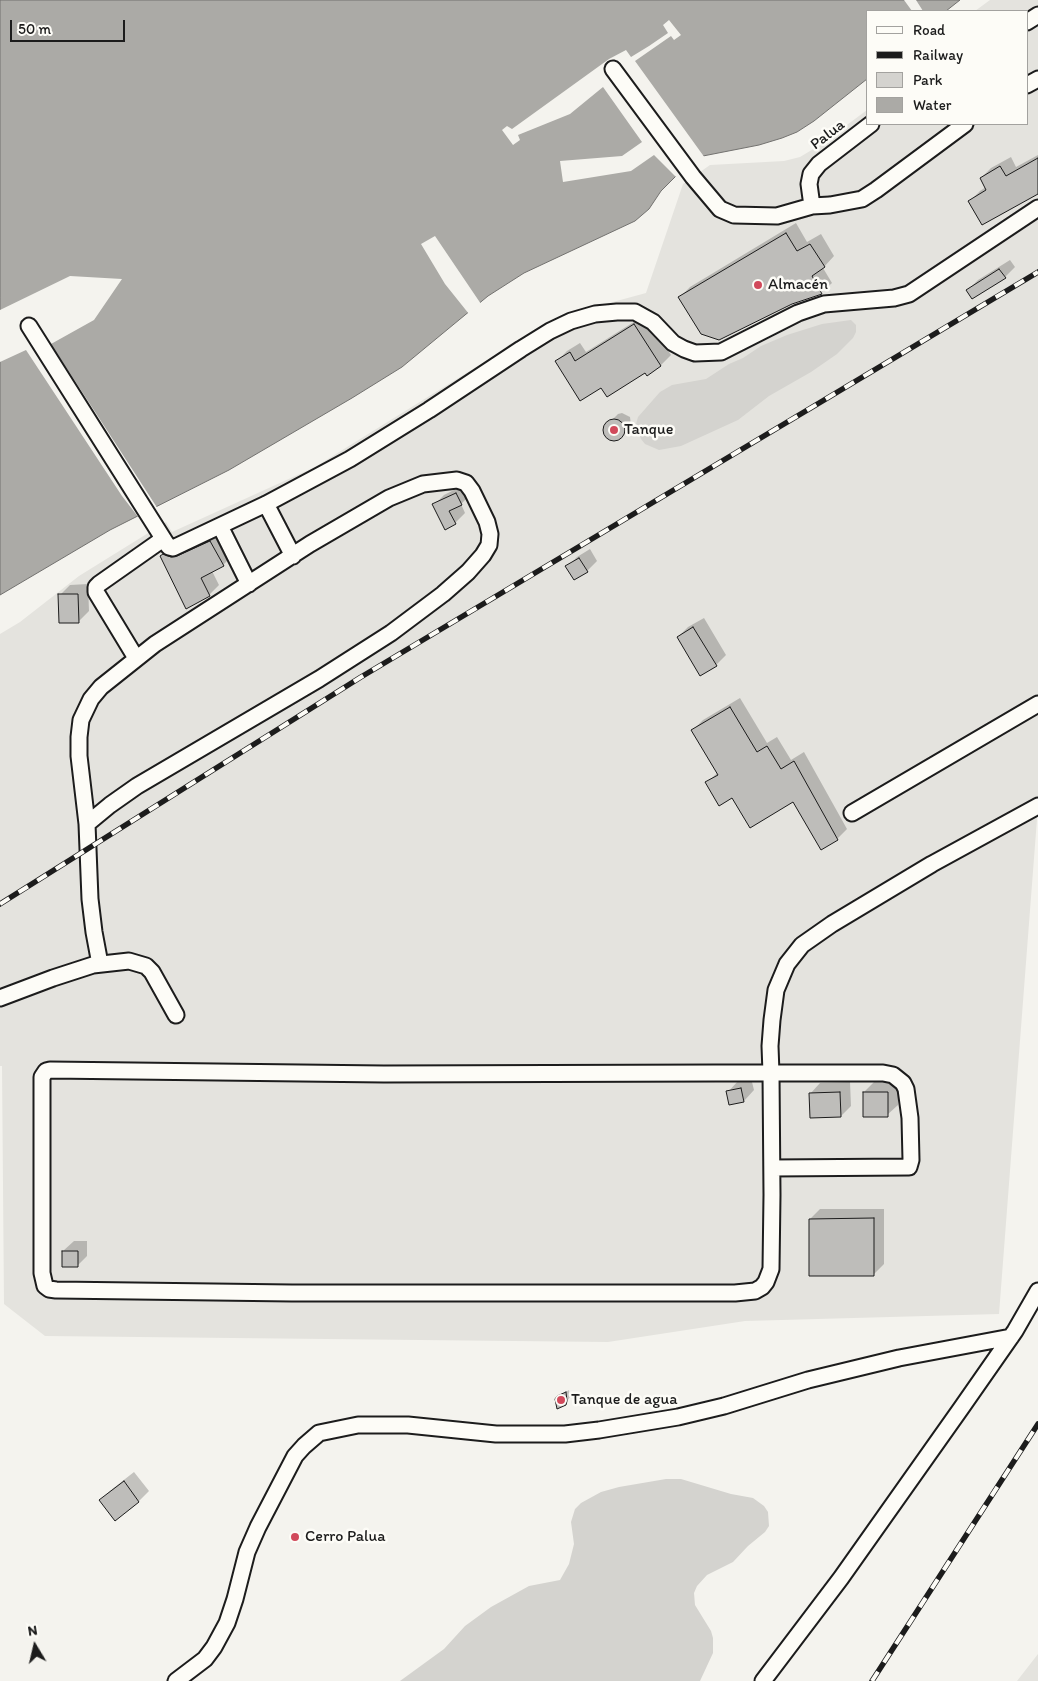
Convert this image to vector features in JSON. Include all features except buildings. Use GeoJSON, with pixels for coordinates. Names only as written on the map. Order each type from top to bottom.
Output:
{"type":"FeatureCollection","features":[{"type":"Feature","properties":{"kind":"street"},"geometry":{"type":"LineString","coordinates":[[613,69],[693,177],[720,208],[740,215],[777,216],[812,206],[830,205],[862,199],[964,125]]}},
{"type":"Feature","properties":{"kind":"street","name":"Palua"},"geometry":{"type":"LineString","coordinates":[[812,206],[809,184],[811,174],[819,164],[870,125]]}},
{"type":"Feature","properties":{"kind":"street"},"geometry":{"type":"LineString","coordinates":[[29,326],[169,547],[173,548],[266,504],[350,460],[521,349],[550,331],[571,321],[595,314],[635,312],[653,322],[673,343],[684,349],[695,353],[721,352],[798,313],[824,304],[904,296],[928,283],[1038,208]]}},
{"type":"Feature","properties":{"kind":"street"},"geometry":{"type":"LineString","coordinates":[[87,824],[110,804],[136,786],[255,717],[391,633],[423,610],[468,572],[489,545],[490,534],[487,522],[466,483],[457,480],[444,480],[423,484],[389,498],[293,556],[155,644],[101,687],[81,720],[78,756],[87,824],[90,899],[100,964]]}},
{"type":"Feature","properties":{"kind":"street"},"geometry":{"type":"LineString","coordinates":[[266,504],[293,556]]}},
{"type":"Feature","properties":{"kind":"street"},"geometry":{"type":"LineString","coordinates":[[220,526],[249,584]]}},
{"type":"Feature","properties":{"kind":"street"},"geometry":{"type":"LineString","coordinates":[[136,658],[96,592],[96,587],[164,539]]}},
{"type":"Feature","properties":{"kind":"street"},"geometry":{"type":"LineString","coordinates":[[852,813],[1038,704]]}},
{"type":"Feature","properties":{"kind":"street"},"geometry":{"type":"LineString","coordinates":[[772,1168],[906,1168],[911,1165],[909,1105],[906,1089],[899,1078],[883,1073],[771,1073],[384,1074],[50,1070],[42,1077],[43,1280],[49,1289],[56,1290],[292,1293],[749,1292],[762,1287],[770,1276],[772,1269],[771,1073],[772,1020],[776,990],[787,964],[802,944],[832,924],[918,872],[1038,806]]}},
{"type":"Feature","properties":{"kind":"street"},"geometry":{"type":"LineString","coordinates":[[0,998],[53,978],[100,964],[129,961],[146,966],[152,972],[176,1015]]}},
{"type":"Feature","properties":{"kind":"street"},"geometry":{"type":"LineString","coordinates":[[763,1681],[841,1578],[1011,1337],[1038,1291]]}},
{"type":"Feature","properties":{"kind":"street"},"geometry":{"type":"LineString","coordinates":[[176,1681],[205,1659],[214,1647],[235,1599],[247,1552],[258,1527],[295,1456],[320,1433],[358,1425],[380,1424],[496,1434],[565,1434],[599,1430],[678,1417],[724,1406],[808,1380],[900,1358],[1011,1337]]}},
{"type":"Feature","properties":{"kind":"shaded area"},"geometry":{"type":"Polygon","coordinates":[[[990,0],[1038,0],[1038,806],[999,1314],[745,1321],[608,1342],[45,1336],[4,1304],[2,1066],[0,1066],[0,634],[20,622],[79,576],[166,522],[172,532],[315,467],[497,354],[510,344],[565,315],[646,293],[683,184],[710,165],[784,161],[800,157],[820,145],[866,111],[866,125],[1028,125],[1028,10],[976,10],[990,0]]]}},
{"type":"Feature","properties":{"kind":"shaded area"},"geometry":{"type":"Polygon","coordinates":[[[1038,1654],[1038,1681],[1017,1681],[1038,1654]]]}},
{"type":"Feature","properties":{"kind":"green space"},"geometry":{"type":"Polygon","coordinates":[[[851,320],[856,325],[856,332],[853,338],[837,354],[811,372],[769,396],[738,420],[681,446],[659,450],[645,444],[641,439],[636,424],[638,417],[660,392],[672,385],[706,379],[761,346],[787,335],[822,324],[851,320]]]}},
{"type":"Feature","properties":{"kind":"green space"},"geometry":{"type":"Polygon","coordinates":[[[666,1479],[681,1479],[731,1494],[753,1498],[764,1506],[768,1512],[769,1526],[765,1532],[733,1562],[707,1575],[697,1586],[694,1593],[695,1605],[711,1631],[713,1638],[713,1653],[700,1681],[400,1681],[444,1649],[465,1626],[491,1607],[529,1586],[560,1580],[569,1564],[574,1544],[571,1522],[575,1509],[581,1503],[601,1492],[666,1479]]]}},
{"type":"Feature","properties":{"kind":"water"},"geometry":{"type":"Polygon","coordinates":[[[0,0],[960,0],[947,10],[866,10],[866,80],[814,121],[797,132],[782,138],[759,145],[703,156],[681,171],[661,191],[649,209],[635,221],[524,273],[488,296],[402,367],[229,470],[110,530],[0,595],[0,0]]]}},
{"type":"Feature","properties":{"kind":"pier"},"geometry":{"type":"Polygon","coordinates":[[[904,0],[916,0],[922,10],[911,10],[904,0]]]}},
{"type":"Feature","properties":{"kind":"pier"},"geometry":{"type":"Polygon","coordinates":[[[669,20],[681,35],[674,40],[671,36],[635,61],[705,158],[694,163],[677,178],[654,155],[631,171],[563,182],[560,161],[622,156],[642,142],[603,87],[570,114],[518,135],[520,140],[513,145],[502,130],[507,126],[512,129],[609,59],[626,50],[631,57],[649,46],[668,33],[663,25],[669,20]]]}},
{"type":"Feature","properties":{"kind":"pier"},"geometry":{"type":"Polygon","coordinates":[[[435,236],[481,304],[469,314],[445,284],[421,244],[435,236]]]}},
{"type":"Feature","properties":{"kind":"pier"},"geometry":{"type":"Polygon","coordinates":[[[70,276],[122,279],[94,320],[51,344],[158,509],[139,518],[122,496],[26,350],[0,362],[0,310],[70,276]]]}},
{"type":"Feature","properties":{"kind":"railway"},"geometry":{"type":"LineString","coordinates":[[0,904],[361,677],[1038,272]]}},
{"type":"Feature","properties":{"kind":"railway"},"geometry":{"type":"LineString","coordinates":[[872,1681],[1038,1424]]}},
{"type":"Feature","properties":{"kind":"place","name":"Almacén"},"geometry":{"type":"Point","coordinates":[758,285]}},
{"type":"Feature","properties":{"kind":"place","name":"Tanque"},"geometry":{"type":"Point","coordinates":[614,430]}},
{"type":"Feature","properties":{"kind":"place","name":"Tanque de agua"},"geometry":{"type":"Point","coordinates":[561,1400]}},
{"type":"Feature","properties":{"kind":"place","name":"Cerro Palua"},"geometry":{"type":"Point","coordinates":[295,1537]}}]}
